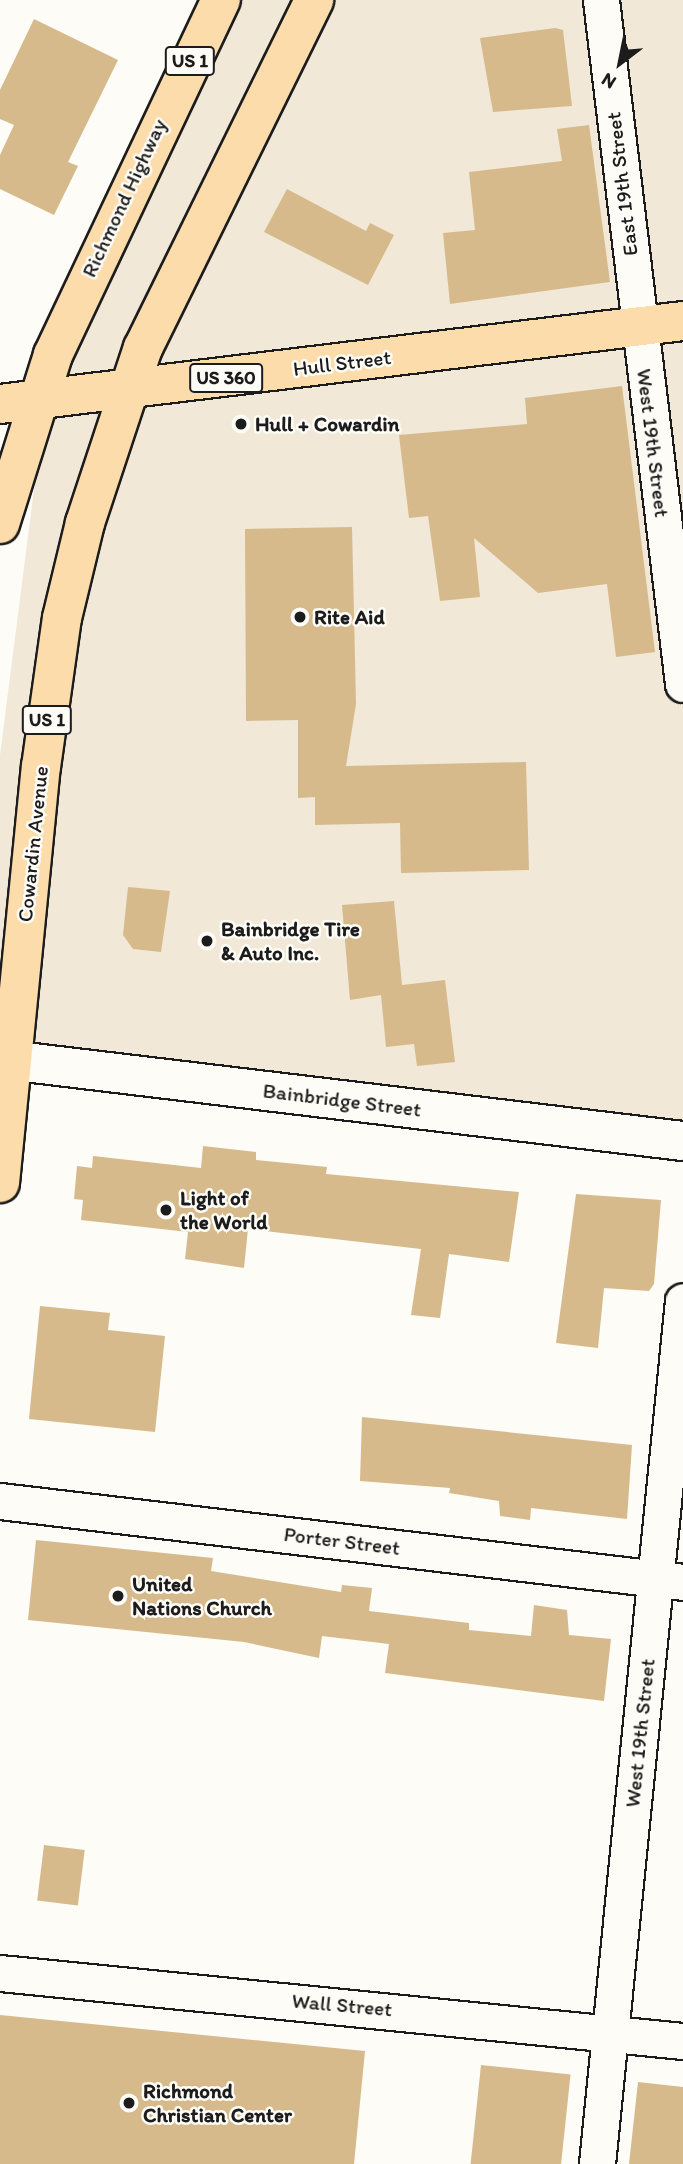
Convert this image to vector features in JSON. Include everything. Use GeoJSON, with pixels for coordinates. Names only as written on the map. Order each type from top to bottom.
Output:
{"type":"FeatureCollection","features":[{"type":"Feature","properties":{"kind":"main road","name":"Richmond Highway"},"geometry":{"type":"LineString","coordinates":[[38,400],[107,229],[221,0]]}},
{"type":"Feature","properties":{"kind":"main road","name":"US 1"},"geometry":{"type":"LineString","coordinates":[[128,390],[193,239],[314,0]]}},
{"type":"Feature","properties":{"kind":"main road","name":"Hull Street"},"geometry":{"type":"LineString","coordinates":[[0,404],[683,321]]}},
{"type":"Feature","properties":{"kind":"main road","name":"Cowardin Avenue"},"geometry":{"type":"LineString","coordinates":[[0,1183],[6,1059],[62,618],[128,390]]}},
{"type":"Feature","properties":{"kind":"main road","name":"US 1"},"geometry":{"type":"LineString","coordinates":[[0,524],[38,400]]}},
{"type":"Feature","properties":{"kind":"street","name":"East 19th Street"},"geometry":{"type":"LineString","coordinates":[[601,0],[639,326]]}},
{"type":"Feature","properties":{"kind":"street","name":"West 19th Street"},"geometry":{"type":"LineString","coordinates":[[639,326],[683,684]]}},
{"type":"Feature","properties":{"kind":"street","name":"Bainbridge Street"},"geometry":{"type":"LineString","coordinates":[[6,1059],[683,1142]]}},
{"type":"Feature","properties":{"kind":"street","name":"West 19th Street"},"geometry":{"type":"LineString","coordinates":[[597,2164],[611,2031],[669,1580],[683,1301]]}},
{"type":"Feature","properties":{"kind":"street","name":"Porter Street"},"geometry":{"type":"LineString","coordinates":[[0,1501],[669,1580]]}},
{"type":"Feature","properties":{"kind":"street","name":"Wall Street"},"geometry":{"type":"LineString","coordinates":[[0,1973],[611,2031],[683,2041]]}},
{"type":"Feature","properties":{"kind":"shaded area"},"geometry":{"type":"Polygon","coordinates":[[[237,0],[683,0],[683,1135],[0,1051],[0,755],[50,365],[237,0]]]}},
{"type":"Feature","properties":{"kind":"building"},"geometry":{"type":"Polygon","coordinates":[[[34,19],[118,60],[68,162],[78,166],[54,215],[0,189],[0,155],[14,125],[0,119],[0,90],[34,19]]]}},
{"type":"Feature","properties":{"kind":"building"},"geometry":{"type":"Polygon","coordinates":[[[555,28],[563,30],[572,106],[493,112],[480,38],[555,28]]]}},
{"type":"Feature","properties":{"kind":"building"},"geometry":{"type":"Polygon","coordinates":[[[589,125],[610,282],[450,304],[443,233],[475,230],[469,172],[562,161],[557,129],[589,125]]]}},
{"type":"Feature","properties":{"kind":"building"},"geometry":{"type":"Polygon","coordinates":[[[287,189],[366,231],[370,223],[394,235],[368,285],[264,232],[287,189]]]}},
{"type":"Feature","properties":{"kind":"building"},"geometry":{"type":"Polygon","coordinates":[[[622,386],[655,652],[616,657],[607,584],[538,593],[474,538],[480,597],[440,601],[428,516],[409,518],[399,435],[527,424],[525,398],[622,386]]]}},
{"type":"Feature","properties":{"kind":"building"},"geometry":{"type":"Polygon","coordinates":[[[352,527],[356,704],[346,766],[526,762],[529,870],[401,873],[400,823],[315,825],[315,797],[298,798],[298,720],[246,721],[245,529],[352,527]]]}},
{"type":"Feature","properties":{"kind":"building"},"geometry":{"type":"Polygon","coordinates":[[[128,887],[170,891],[161,952],[133,949],[123,935],[128,887]]]}},
{"type":"Feature","properties":{"kind":"building"},"geometry":{"type":"Polygon","coordinates":[[[394,901],[402,985],[445,980],[455,1062],[417,1066],[414,1044],[386,1047],[381,995],[350,1000],[342,905],[394,901]]]}},
{"type":"Feature","properties":{"kind":"building"},"geometry":{"type":"Polygon","coordinates":[[[203,1146],[256,1152],[256,1160],[327,1167],[326,1174],[519,1192],[509,1262],[449,1254],[440,1318],[411,1315],[421,1249],[248,1229],[244,1268],[185,1259],[188,1232],[81,1220],[83,1200],[74,1199],[77,1166],[92,1168],[93,1156],[201,1168],[203,1146]]]}},
{"type":"Feature","properties":{"kind":"building"},"geometry":{"type":"Polygon","coordinates":[[[576,1194],[661,1200],[654,1284],[649,1291],[604,1288],[598,1348],[556,1343],[576,1194]]]}},
{"type":"Feature","properties":{"kind":"building"},"geometry":{"type":"Polygon","coordinates":[[[40,1306],[110,1313],[108,1330],[165,1336],[155,1432],[29,1419],[40,1306]]]}},
{"type":"Feature","properties":{"kind":"building"},"geometry":{"type":"Polygon","coordinates":[[[362,1417],[632,1445],[627,1519],[531,1508],[530,1520],[500,1516],[499,1501],[449,1493],[450,1488],[360,1481],[362,1417]]]}},
{"type":"Feature","properties":{"kind":"building"},"geometry":{"type":"Polygon","coordinates":[[[36,1540],[213,1558],[211,1571],[341,1592],[342,1585],[372,1588],[369,1611],[469,1623],[469,1630],[531,1636],[534,1605],[567,1610],[569,1635],[611,1639],[604,1701],[385,1673],[389,1644],[322,1636],[319,1658],[244,1642],[28,1620],[36,1540]]]}},
{"type":"Feature","properties":{"kind":"building"},"geometry":{"type":"Polygon","coordinates":[[[44,1845],[85,1850],[78,1906],[37,1901],[44,1845]]]}},
{"type":"Feature","properties":{"kind":"building","name":"Richmond Christian Center"},"geometry":{"type":"Polygon","coordinates":[[[0,2015],[365,2051],[354,2164],[0,2164],[0,2015]]]}},
{"type":"Feature","properties":{"kind":"building"},"geometry":{"type":"Polygon","coordinates":[[[481,2065],[571,2074],[561,2164],[471,2164],[481,2065]]]}},
{"type":"Feature","properties":{"kind":"building"},"geometry":{"type":"Polygon","coordinates":[[[638,2082],[683,2087],[683,2164],[629,2164],[638,2082]]]}},
{"type":"Feature","properties":{"kind":"place","name":"Hull + Cowardin"},"geometry":{"type":"Point","coordinates":[241,424]}},
{"type":"Feature","properties":{"kind":"place","name":"Rite Aid"},"geometry":{"type":"Point","coordinates":[300,617]}},
{"type":"Feature","properties":{"kind":"place","name":"Bainbridge Tire & Auto Inc."},"geometry":{"type":"Point","coordinates":[207,941]}},
{"type":"Feature","properties":{"kind":"place","name":"Light of the World"},"geometry":{"type":"Point","coordinates":[166,1210]}},
{"type":"Feature","properties":{"kind":"place","name":"United Nations Church"},"geometry":{"type":"Point","coordinates":[118,1596]}},
{"type":"Feature","properties":{"kind":"place","name":"Richmond Christian Center"},"geometry":{"type":"Point","coordinates":[129,2103]}}]}
